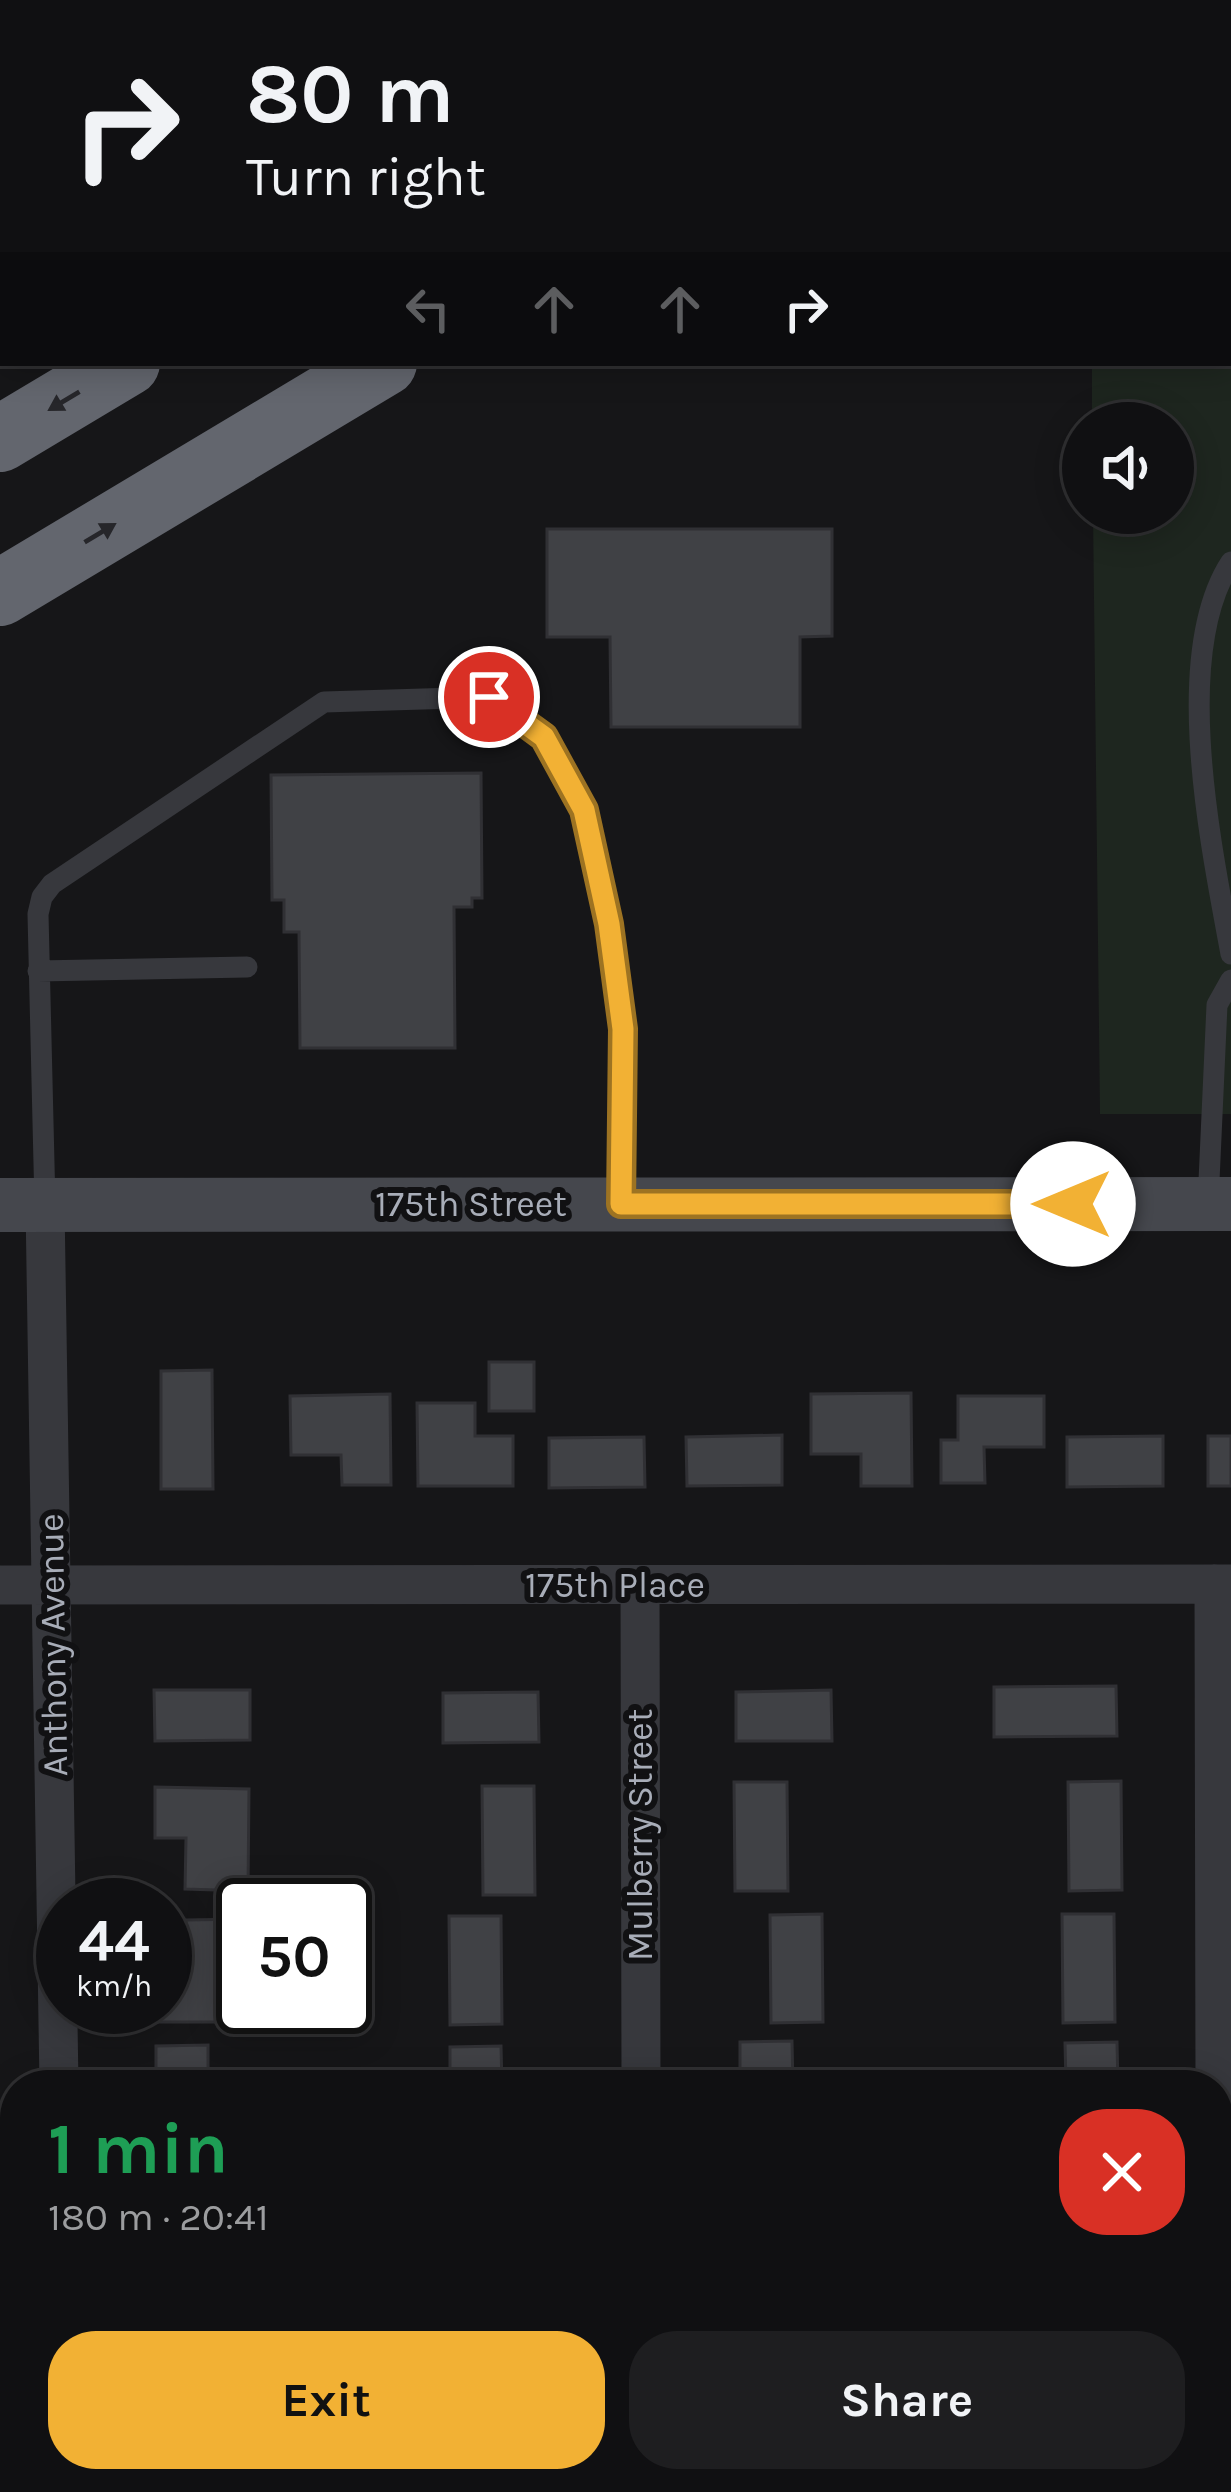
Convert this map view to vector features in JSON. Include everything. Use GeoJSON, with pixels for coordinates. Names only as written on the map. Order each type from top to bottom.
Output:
{"type":"FeatureCollection","features":[{"type":"Feature","properties":{"kind":"highway"},"geometry":{"type":"LineString","coordinates":[[0,440],[123,366]]}},
{"type":"Feature","properties":{"kind":"highway"},"geometry":{"type":"LineString","coordinates":[[0,593],[379,366]]}},
{"type":"Feature","properties":{"kind":"main road","name":"175th Street"},"geometry":{"type":"LineString","coordinates":[[23,1205],[1220,1204]]}},
{"type":"Feature","properties":{"kind":"street","name":"Anthony Avenue"},"geometry":{"type":"LineString","coordinates":[[23,1205],[53,1585],[58,2070]]}},
{"type":"Feature","properties":{"kind":"street","name":"175th Place"},"geometry":{"type":"LineString","coordinates":[[0,1585],[1223,1584]]}},
{"type":"Feature","properties":{"kind":"street"},"geometry":{"type":"LineString","coordinates":[[1215,2070],[1223,1584]]}},
{"type":"Feature","properties":{"kind":"street","name":"Mulberry Street"},"geometry":{"type":"LineString","coordinates":[[640,1585],[640,2070]]}},
{"type":"Feature","properties":{"kind":"lane"},"geometry":{"type":"LineString","coordinates":[[1231,562],[1203,631],[1200,716],[1209,830],[1227,908],[1231,954]]}},
{"type":"Feature","properties":{"kind":"lane"},"geometry":{"type":"LineString","coordinates":[[23,1205],[38,914],[41,897],[52,884],[324,702],[489,697],[544,737],[584,810],[609,924],[623,1029],[621,1204]]}},
{"type":"Feature","properties":{"kind":"lane"},"geometry":{"type":"LineString","coordinates":[[38,971],[247,967]]}},
{"type":"Feature","properties":{"kind":"lane"},"geometry":{"type":"LineString","coordinates":[[1220,1204],[1217,1005],[1231,980]]}},
{"type":"Feature","properties":{"kind":"shaded area"},"geometry":{"type":"Polygon","coordinates":[[[1092,366],[1231,366],[1231,1114],[1100,1114],[1093,534],[1194,534],[1194,402],[1092,402],[1092,366]]]}},
{"type":"Feature","properties":{"kind":"building"},"geometry":{"type":"Polygon","coordinates":[[[547,529],[832,529],[832,636],[800,637],[800,727],[611,727],[610,637],[547,637],[547,529]]]}},
{"type":"Feature","properties":{"kind":"building"},"geometry":{"type":"Polygon","coordinates":[[[481,773],[482,898],[472,898],[472,907],[454,907],[455,1048],[300,1048],[299,932],[284,932],[284,900],[272,900],[271,775],[481,773]]]}},
{"type":"Feature","properties":{"kind":"building"},"geometry":{"type":"Polygon","coordinates":[[[489,1362],[534,1362],[534,1411],[489,1411],[489,1362]]]}},
{"type":"Feature","properties":{"kind":"building"},"geometry":{"type":"Polygon","coordinates":[[[212,1370],[213,1489],[161,1489],[161,1371],[212,1370]]]}},
{"type":"Feature","properties":{"kind":"building"},"geometry":{"type":"Polygon","coordinates":[[[911,1393],[912,1486],[861,1486],[861,1454],[811,1454],[811,1394],[911,1393]]]}},
{"type":"Feature","properties":{"kind":"building"},"geometry":{"type":"Polygon","coordinates":[[[390,1394],[391,1485],[342,1485],[341,1455],[291,1455],[290,1396],[390,1394]]]}},
{"type":"Feature","properties":{"kind":"building"},"geometry":{"type":"Polygon","coordinates":[[[958,1396],[1044,1396],[1044,1447],[984,1447],[985,1483],[941,1483],[941,1440],[958,1440],[958,1396]]]}},
{"type":"Feature","properties":{"kind":"building"},"geometry":{"type":"Polygon","coordinates":[[[417,1403],[475,1403],[475,1436],[513,1436],[513,1486],[418,1486],[417,1403]]]}},
{"type":"Feature","properties":{"kind":"building"},"geometry":{"type":"Polygon","coordinates":[[[782,1435],[782,1485],[687,1486],[686,1437],[782,1435]]]}},
{"type":"Feature","properties":{"kind":"building"},"geometry":{"type":"Polygon","coordinates":[[[1163,1436],[1163,1486],[1067,1487],[1067,1437],[1163,1436]]]}},
{"type":"Feature","properties":{"kind":"building"},"geometry":{"type":"Polygon","coordinates":[[[1208,1436],[1231,1436],[1231,1486],[1208,1486],[1208,1436]]]}},
{"type":"Feature","properties":{"kind":"building"},"geometry":{"type":"Polygon","coordinates":[[[644,1437],[645,1487],[549,1488],[549,1438],[644,1437]]]}},
{"type":"Feature","properties":{"kind":"building"},"geometry":{"type":"Polygon","coordinates":[[[1116,1686],[1117,1736],[994,1737],[994,1687],[1116,1686]]]}},
{"type":"Feature","properties":{"kind":"building"},"geometry":{"type":"Polygon","coordinates":[[[154,1690],[250,1690],[250,1740],[155,1741],[154,1690]]]}},
{"type":"Feature","properties":{"kind":"building"},"geometry":{"type":"Polygon","coordinates":[[[831,1690],[832,1741],[736,1741],[736,1692],[831,1690]]]}},
{"type":"Feature","properties":{"kind":"building"},"geometry":{"type":"Polygon","coordinates":[[[538,1692],[539,1742],[443,1743],[443,1693],[538,1692]]]}},
{"type":"Feature","properties":{"kind":"building"},"geometry":{"type":"Polygon","coordinates":[[[1121,1781],[1122,1890],[1069,1891],[1068,1782],[1121,1781]]]}},
{"type":"Feature","properties":{"kind":"building"},"geometry":{"type":"Polygon","coordinates":[[[734,1782],[787,1782],[788,1891],[735,1891],[734,1782]]]}},
{"type":"Feature","properties":{"kind":"building"},"geometry":{"type":"Polygon","coordinates":[[[482,1786],[534,1786],[535,1895],[483,1895],[482,1786]]]}},
{"type":"Feature","properties":{"kind":"building"},"geometry":{"type":"Polygon","coordinates":[[[155,1787],[249,1789],[248,1878],[216,1878],[216,1890],[192,1889],[192,1878],[185,1878],[186,1838],[155,1838],[155,1787]]]}},
{"type":"Feature","properties":{"kind":"building"},"geometry":{"type":"Polygon","coordinates":[[[822,1914],[823,2022],[771,2023],[770,1915],[822,1914]]]}},
{"type":"Feature","properties":{"kind":"building"},"geometry":{"type":"Polygon","coordinates":[[[1062,1914],[1114,1914],[1115,2022],[1063,2023],[1062,1914]]]}},
{"type":"Feature","properties":{"kind":"building"},"geometry":{"type":"Polygon","coordinates":[[[449,1916],[501,1916],[502,2024],[450,2025],[449,1916]]]}},
{"type":"Feature","properties":{"kind":"building"},"geometry":{"type":"Polygon","coordinates":[[[216,1919],[216,2022],[192,2022],[192,1920],[216,1919]]]}},
{"type":"Feature","properties":{"kind":"building"},"geometry":{"type":"Polygon","coordinates":[[[792,2041],[793,2070],[740,2070],[740,2042],[792,2041]]]}},
{"type":"Feature","properties":{"kind":"building"},"geometry":{"type":"Polygon","coordinates":[[[1117,2042],[1118,2070],[1066,2070],[1065,2043],[1117,2042]]]}},
{"type":"Feature","properties":{"kind":"building"},"geometry":{"type":"Polygon","coordinates":[[[208,2045],[208,2070],[156,2070],[156,2046],[208,2045]]]}},
{"type":"Feature","properties":{"kind":"building"},"geometry":{"type":"Polygon","coordinates":[[[501,2046],[502,2070],[450,2070],[450,2047],[501,2046]]]}},
{"type":"Feature","properties":{"kind":"route"},"geometry":{"type":"LineString","coordinates":[[489,697],[544,737],[584,810],[609,924],[623,1029],[621,1204],[1073,1204]]}}]}
